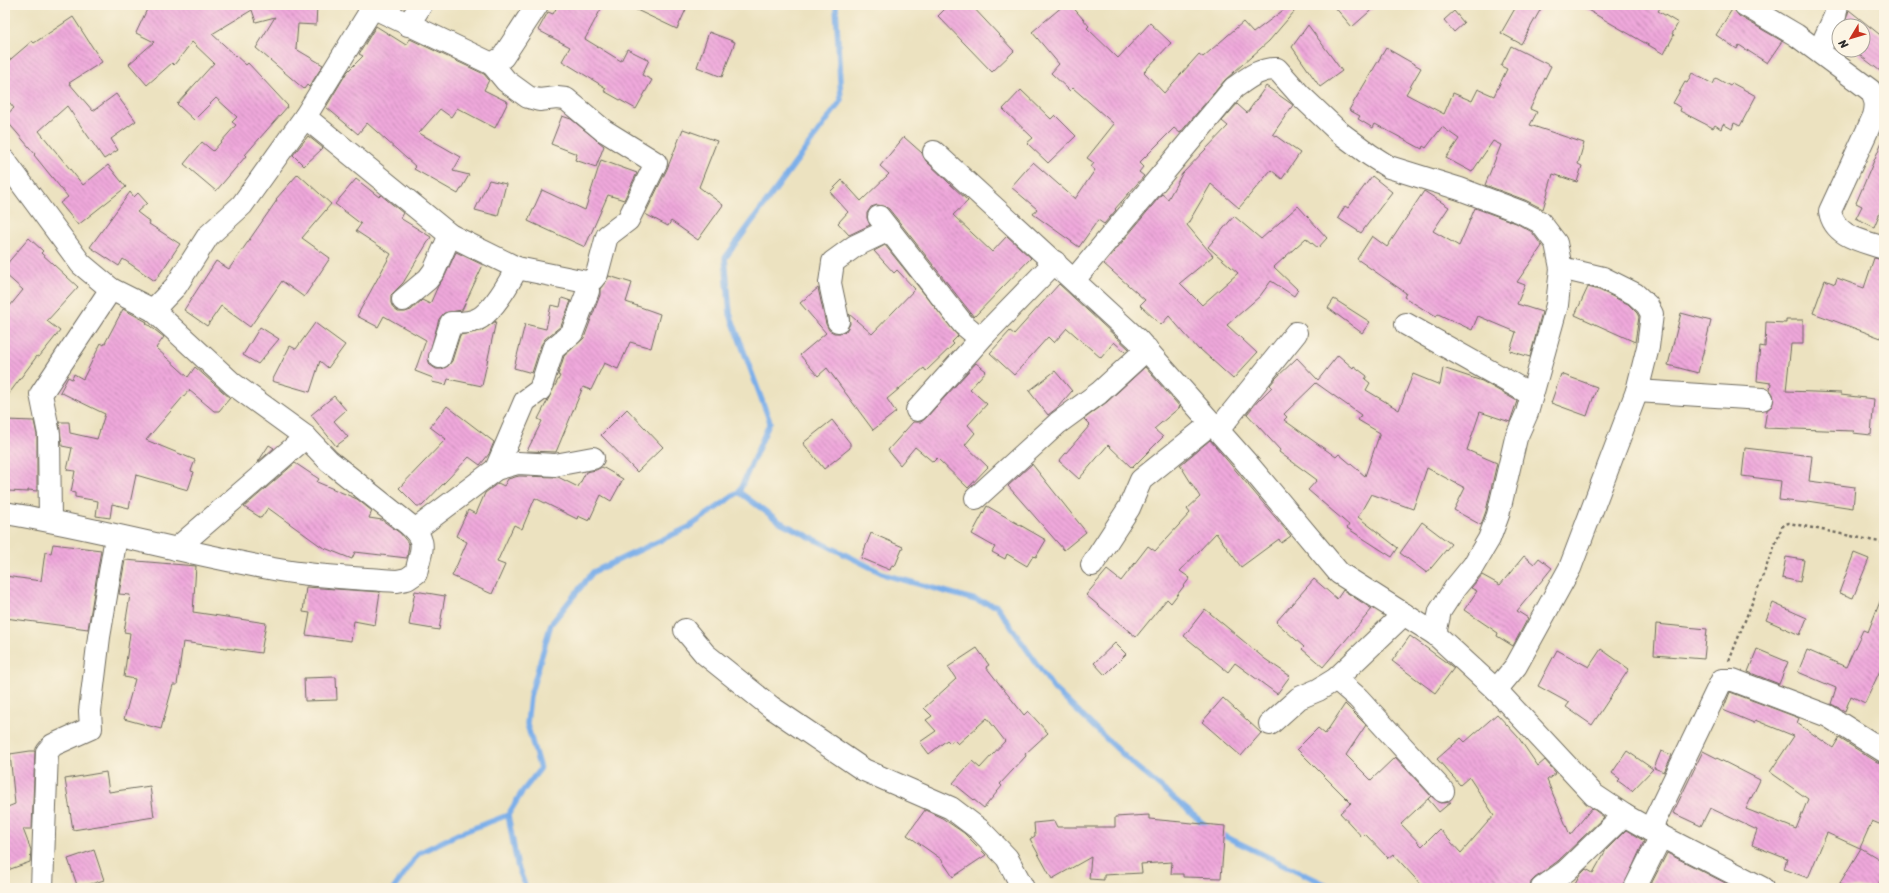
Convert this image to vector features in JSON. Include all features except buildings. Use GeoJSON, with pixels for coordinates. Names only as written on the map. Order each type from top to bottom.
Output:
{"type":"FeatureCollection","features":[{"type":"Feature","properties":{"kind":"street"},"geometry":{"type":"LineString","coordinates":[[408,25],[421,5]]}},
{"type":"Feature","properties":{"kind":"street"},"geometry":{"type":"LineString","coordinates":[[492,64],[503,57],[537,5]]}},
{"type":"Feature","properties":{"kind":"street"},"geometry":{"type":"LineString","coordinates":[[1745,5],[1796,35],[1870,90],[1877,105],[1874,116],[1830,211],[1831,220],[1839,231],[1884,248]]}},
{"type":"Feature","properties":{"kind":"street"},"geometry":{"type":"LineString","coordinates":[[1819,51],[1835,16],[1837,5]]}},
{"type":"Feature","properties":{"kind":"street"},"geometry":{"type":"LineString","coordinates":[[153,310],[176,286],[208,236],[242,205],[305,117],[371,6],[492,64],[506,81],[528,97],[539,100],[557,98],[566,99],[604,130],[656,163],[628,220],[608,236],[597,274],[586,282],[517,268],[450,235],[305,117]]}},
{"type":"Feature","properties":{"kind":"street"},"geometry":{"type":"LineString","coordinates":[[1074,280],[1234,88],[1261,70],[1270,68],[1277,69],[1300,95],[1339,132],[1370,155],[1389,166],[1460,189],[1521,212],[1540,222],[1556,242],[1562,268],[1558,305],[1532,395],[1516,438],[1498,515],[1489,539],[1473,566],[1454,588],[1440,611],[1435,634]]}},
{"type":"Feature","properties":{"kind":"street"},"geometry":{"type":"LineString","coordinates":[[934,152],[1055,262],[1147,349],[1215,426],[1339,573],[1435,634],[1496,690],[1594,795],[1655,833],[1762,888]]}},
{"type":"Feature","properties":{"kind":"street"},"geometry":{"type":"LineString","coordinates":[[5,513],[50,520],[116,536],[280,570],[397,581],[407,579],[416,573],[423,541],[415,530],[329,461],[306,437],[233,384],[153,310],[111,288],[81,264],[6,167]]}},
{"type":"Feature","properties":{"kind":"street"},"geometry":{"type":"LineString","coordinates":[[838,321],[830,283],[833,262],[884,223],[963,324],[975,334],[985,334]]}},
{"type":"Feature","properties":{"kind":"street"},"geometry":{"type":"LineString","coordinates":[[403,300],[428,279],[434,271],[450,235]]}},
{"type":"Feature","properties":{"kind":"street"},"geometry":{"type":"LineString","coordinates":[[917,410],[985,334],[1055,262]]}},
{"type":"Feature","properties":{"kind":"street"},"geometry":{"type":"LineString","coordinates":[[440,357],[451,323],[468,322],[484,315],[508,285],[517,268]]}},
{"type":"Feature","properties":{"kind":"street"},"geometry":{"type":"LineString","coordinates":[[1496,690],[1516,666],[1570,568],[1637,391],[1648,347],[1652,314],[1647,305],[1635,294],[1603,278],[1562,268]]}},
{"type":"Feature","properties":{"kind":"street"},"geometry":{"type":"LineString","coordinates":[[496,469],[525,401],[540,390],[553,349],[572,333],[588,291],[586,282]]}},
{"type":"Feature","properties":{"kind":"street"},"geometry":{"type":"LineString","coordinates":[[50,520],[49,434],[41,394],[111,288]]}},
{"type":"Feature","properties":{"kind":"street"},"geometry":{"type":"LineString","coordinates":[[1406,324],[1532,395]]}},
{"type":"Feature","properties":{"kind":"street"},"geometry":{"type":"LineString","coordinates":[[1092,565],[1129,508],[1141,480],[1215,426],[1296,333]]}},
{"type":"Feature","properties":{"kind":"street"},"geometry":{"type":"LineString","coordinates":[[976,498],[1058,423],[1099,393],[1147,349]]}},
{"type":"Feature","properties":{"kind":"street"},"geometry":{"type":"LineString","coordinates":[[1637,391],[1762,399]]}},
{"type":"Feature","properties":{"kind":"street"},"geometry":{"type":"LineString","coordinates":[[176,549],[306,437]]}},
{"type":"Feature","properties":{"kind":"street"},"geometry":{"type":"LineString","coordinates":[[415,530],[496,469],[518,463],[555,465],[593,458]]}},
{"type":"Feature","properties":{"kind":"street"},"geometry":{"type":"LineString","coordinates":[[42,888],[47,752],[52,745],[89,730],[99,637],[116,536]]}},
{"type":"Feature","properties":{"kind":"street"},"geometry":{"type":"LineString","coordinates":[[1270,724],[1299,698],[1318,690],[1336,679],[1404,614]]}},
{"type":"Feature","properties":{"kind":"street"},"geometry":{"type":"LineString","coordinates":[[685,630],[705,654],[771,707],[864,770],[951,808],[980,830],[1007,858],[1023,888]]}},
{"type":"Feature","properties":{"kind":"street"},"geometry":{"type":"LineString","coordinates":[[1336,679],[1358,698],[1442,791]]}},
{"type":"Feature","properties":{"kind":"street"},"geometry":{"type":"LineString","coordinates":[[1635,888],[1655,833],[1722,680],[1733,680],[1776,695],[1828,716],[1884,751]]}},
{"type":"Feature","properties":{"kind":"street"},"geometry":{"type":"LineString","coordinates":[[1542,888],[1566,871],[1624,815]]}},
{"type":"Feature","properties":{"kind":"path"},"geometry":{"type":"LineString","coordinates":[[1722,680],[1782,527],[1785,524],[1789,523],[1884,543]]}},
{"type":"Feature","properties":{"kind":"waterway"},"geometry":{"type":"LineString","coordinates":[[394,888],[419,853],[458,834],[508,815],[522,792],[540,769],[527,724],[530,696],[551,624],[593,572],[689,527],[739,492],[770,422],[730,314],[725,258],[841,101],[836,5]]}},
{"type":"Feature","properties":{"kind":"waterway"},"geometry":{"type":"LineString","coordinates":[[739,492],[780,522],[886,575],[997,606],[1054,689],[1133,764],[1210,829]]}},
{"type":"Feature","properties":{"kind":"waterway"},"geometry":{"type":"LineString","coordinates":[[508,815],[517,864],[526,888]]}},
{"type":"Feature","properties":{"kind":"waterway"},"geometry":{"type":"LineString","coordinates":[[1218,833],[1333,888]]}}]}
